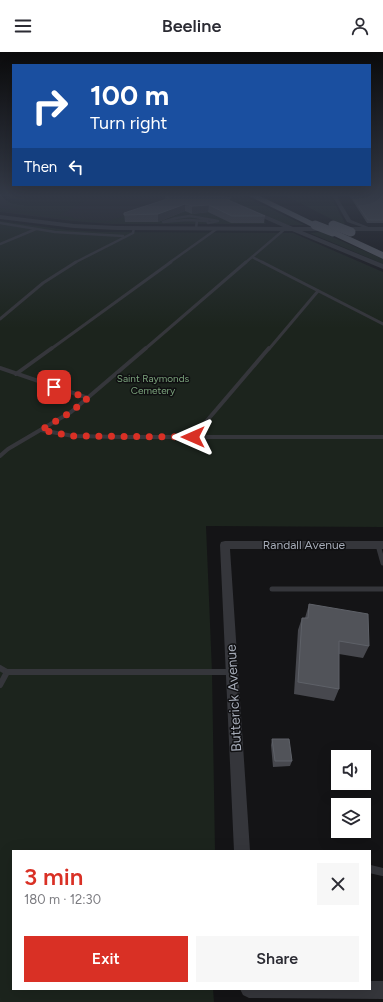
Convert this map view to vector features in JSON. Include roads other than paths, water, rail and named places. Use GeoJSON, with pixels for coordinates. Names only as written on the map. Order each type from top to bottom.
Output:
{"type":"FeatureCollection","features":[{"type":"Feature","properties":{"kind":"highway"},"geometry":{"type":"LineString","coordinates":[[352,239],[383,256]]}},
{"type":"Feature","properties":{"kind":"highway"},"geometry":{"type":"LineString","coordinates":[[355,239],[383,253]]}},
{"type":"Feature","properties":{"kind":"highway"},"geometry":{"type":"LineString","coordinates":[[369,239],[383,245]]}},
{"type":"Feature","properties":{"kind":"street"},"geometry":{"type":"LineString","coordinates":[[316,239],[383,267]]}},
{"type":"Feature","properties":{"kind":"street","name":"Randall Avenue"},"geometry":{"type":"LineString","coordinates":[[225,545],[380,545]]}},
{"type":"Feature","properties":{"kind":"street","name":"Butterick Avenue"},"geometry":{"type":"LineString","coordinates":[[225,545],[242,850]]}},
{"type":"Feature","properties":{"kind":"street"},"geometry":{"type":"LineString","coordinates":[[371,990],[383,990]]}},
{"type":"Feature","properties":{"kind":"lane"},"geometry":{"type":"LineString","coordinates":[[0,244],[11,239]]}},
{"type":"Feature","properties":{"kind":"lane"},"geometry":{"type":"LineString","coordinates":[[0,319],[43,283],[82,258],[118,239]]}},
{"type":"Feature","properties":{"kind":"lane"},"geometry":{"type":"LineString","coordinates":[[16,374],[202,239]]}},
{"type":"Feature","properties":{"kind":"lane"},"geometry":{"type":"LineString","coordinates":[[0,456],[71,412],[275,239]]}},
{"type":"Feature","properties":{"kind":"lane"},"geometry":{"type":"LineString","coordinates":[[252,257],[383,324]]}},
{"type":"Feature","properties":{"kind":"lane"},"geometry":{"type":"LineString","coordinates":[[193,437],[318,291]]}},
{"type":"Feature","properties":{"kind":"lane"},"geometry":{"type":"LineString","coordinates":[[0,368],[88,398]]}},
{"type":"Feature","properties":{"kind":"lane"},"geometry":{"type":"LineString","coordinates":[[41,430],[72,436],[383,437]]}},
{"type":"Feature","properties":{"kind":"lane"},"geometry":{"type":"LineString","coordinates":[[380,545],[383,563]]}},
{"type":"Feature","properties":{"kind":"lane"},"geometry":{"type":"LineString","coordinates":[[272,589],[383,589]]}},
{"type":"Feature","properties":{"kind":"lane"},"geometry":{"type":"LineString","coordinates":[[0,668],[7,672],[232,672]]}},
{"type":"Feature","properties":{"kind":"lane"},"geometry":{"type":"LineString","coordinates":[[0,685],[7,672]]}},
{"type":"Feature","properties":{"kind":"lane"},"geometry":{"type":"LineString","coordinates":[[371,869],[383,872]]}},
{"type":"Feature","properties":{"kind":"park label","name":"Saint Raymonds Cemetery"},"geometry":{"type":"Point","coordinates":[153,384]}}]}
